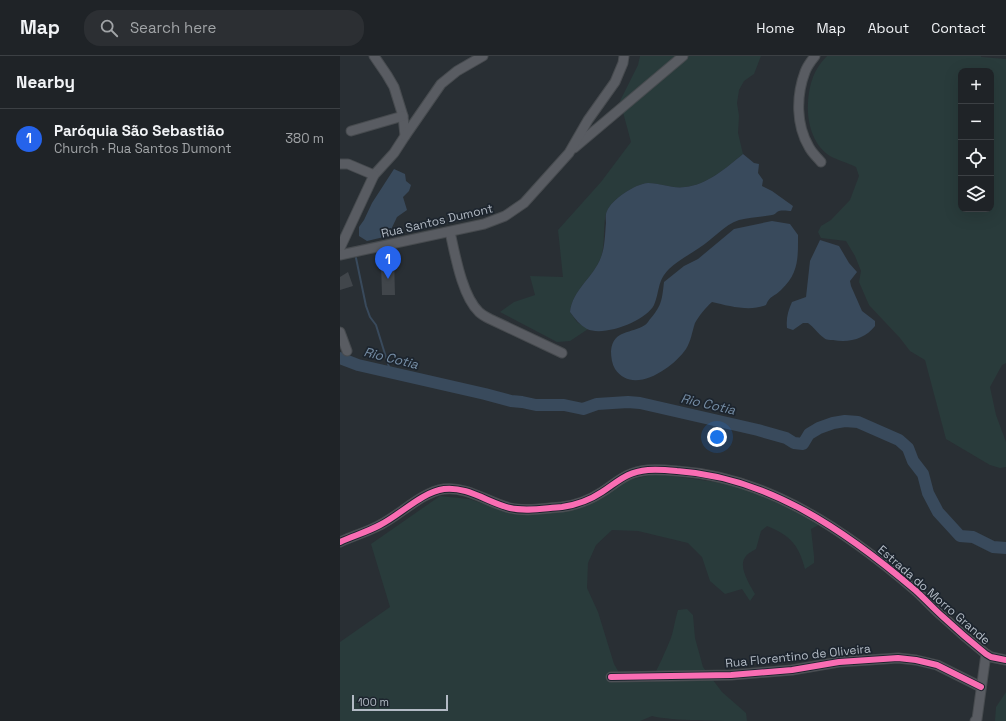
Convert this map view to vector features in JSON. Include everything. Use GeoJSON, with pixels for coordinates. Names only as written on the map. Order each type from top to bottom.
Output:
{"type":"FeatureCollection","features":[{"type":"Feature","properties":{"kind":"street"},"geometry":{"type":"LineString","coordinates":[[374,56],[394,87],[403,116],[405,136]]}},
{"type":"Feature","properties":{"kind":"street"},"geometry":{"type":"LineString","coordinates":[[340,248],[374,175],[394,153],[441,84],[457,71],[483,56]]}},
{"type":"Feature","properties":{"kind":"street","name":"Rua Santos Dumont"},"geometry":{"type":"LineString","coordinates":[[340,255],[484,224],[505,216],[524,203],[569,153],[588,120],[615,82],[623,63],[624,56]]}},
{"type":"Feature","properties":{"kind":"street"},"geometry":{"type":"LineString","coordinates":[[569,153],[683,56]]}},
{"type":"Feature","properties":{"kind":"street"},"geometry":{"type":"LineString","coordinates":[[815,56],[805,71],[799,92],[798,117],[803,136],[810,149],[821,162]]}},
{"type":"Feature","properties":{"kind":"street"},"geometry":{"type":"LineString","coordinates":[[351,131],[403,116]]}},
{"type":"Feature","properties":{"kind":"street"},"geometry":{"type":"LineString","coordinates":[[340,164],[348,164],[374,175]]}},
{"type":"Feature","properties":{"kind":"street"},"geometry":{"type":"LineString","coordinates":[[450,232],[466,292],[472,303],[480,312],[490,319],[562,353]]}},
{"type":"Feature","properties":{"kind":"street"},"geometry":{"type":"LineString","coordinates":[[340,332],[347,351]]}},
{"type":"Feature","properties":{"kind":"street","name":"Estrada do Morro Grande"},"geometry":{"type":"LineString","coordinates":[[340,542],[380,526],[428,494],[445,489],[458,490],[474,494],[511,508],[543,508],[567,506],[585,501],[603,491],[619,478],[638,471],[664,470],[704,474],[736,480],[764,491],[815,516],[845,536],[916,591],[942,617],[986,654],[991,657],[1006,660]]}},
{"type":"Feature","properties":{"kind":"street"},"geometry":{"type":"LineString","coordinates":[[975,721],[977,718],[986,654]]}},
{"type":"Feature","properties":{"kind":"street","name":"Rua Florentino de Oliveira"},"geometry":{"type":"LineString","coordinates":[[611,676],[731,676],[792,670],[839,662],[898,658],[916,660],[937,666],[981,687]]}},
{"type":"Feature","properties":{"kind":"shaded area"},"geometry":{"type":"Polygon","coordinates":[[[640,56],[761,56],[754,74],[744,81],[739,90],[737,103],[739,116],[738,133],[743,154],[716,175],[701,183],[693,186],[680,187],[671,187],[653,183],[643,184],[624,193],[610,206],[607,211],[604,227],[601,257],[598,264],[575,297],[570,312],[577,322],[588,329],[570,341],[557,342],[500,312],[514,302],[535,295],[530,276],[563,277],[558,230],[601,182],[631,142],[620,101],[638,65],[640,56]]]}},
{"type":"Feature","properties":{"kind":"shaded area"},"geometry":{"type":"Polygon","coordinates":[[[827,56],[981,56],[1006,59],[1006,363],[1002,365],[990,387],[996,415],[1006,442],[1006,467],[1000,468],[990,465],[946,439],[925,360],[910,351],[869,305],[859,282],[861,271],[855,256],[846,241],[821,238],[818,232],[821,226],[831,220],[850,200],[859,176],[856,167],[830,156],[822,149],[811,130],[808,97],[813,77],[827,56]]]}},
{"type":"Feature","properties":{"kind":"shaded area"},"geometry":{"type":"Polygon","coordinates":[[[656,474],[753,487],[824,522],[811,529],[814,563],[805,569],[800,553],[788,537],[767,526],[761,531],[756,549],[746,556],[743,565],[745,575],[755,594],[750,601],[742,589],[725,594],[710,581],[702,557],[688,543],[638,531],[612,530],[596,545],[588,563],[587,588],[598,612],[614,664],[621,676],[636,682],[650,682],[659,666],[671,638],[678,610],[687,609],[693,615],[695,638],[703,667],[722,692],[746,713],[747,721],[685,720],[652,716],[640,721],[340,721],[340,642],[390,607],[371,544],[440,496],[469,499],[511,513],[571,510],[629,480],[656,474]]]}},
{"type":"Feature","properties":{"kind":"shaded area"},"geometry":{"type":"Polygon","coordinates":[[[1006,692],[1006,721],[995,721],[996,707],[1006,692]]]}},
{"type":"Feature","properties":{"kind":"water"},"geometry":{"type":"Polygon","coordinates":[[[743,154],[754,163],[759,164],[758,173],[763,180],[762,186],[772,191],[793,206],[791,211],[778,211],[773,215],[743,219],[728,225],[704,245],[679,261],[665,273],[662,278],[654,305],[643,317],[634,322],[604,331],[587,329],[580,324],[570,312],[572,304],[579,290],[598,264],[601,257],[605,240],[606,214],[610,206],[624,193],[643,184],[653,183],[671,187],[680,187],[693,186],[701,183],[716,175],[743,154]]]}},
{"type":"Feature","properties":{"kind":"water"},"geometry":{"type":"Polygon","coordinates":[[[394,169],[405,174],[406,181],[411,185],[409,191],[403,197],[407,210],[397,217],[388,236],[367,241],[359,236],[359,227],[372,203],[394,169]]]}},
{"type":"Feature","properties":{"kind":"water"},"geometry":{"type":"Polygon","coordinates":[[[772,221],[790,224],[798,235],[798,251],[794,271],[787,284],[769,299],[766,305],[746,308],[732,307],[712,302],[707,306],[695,323],[686,349],[663,371],[642,380],[632,380],[623,377],[615,369],[612,363],[611,351],[615,339],[619,335],[640,328],[647,323],[659,305],[662,297],[664,282],[684,266],[698,259],[734,229],[772,221]]]}},
{"type":"Feature","properties":{"kind":"water"},"geometry":{"type":"Polygon","coordinates":[[[820,240],[839,246],[849,263],[857,272],[850,281],[851,286],[862,311],[875,321],[875,326],[862,337],[845,341],[827,340],[808,323],[803,323],[793,330],[787,328],[789,308],[792,302],[806,297],[810,261],[820,240]]]}},
{"type":"Feature","properties":{"kind":"building"},"geometry":{"type":"Polygon","coordinates":[[[394,259],[395,295],[382,295],[381,263],[389,263],[390,260],[394,259]]]}},
{"type":"Feature","properties":{"kind":"building"},"geometry":{"type":"Polygon","coordinates":[[[348,272],[353,286],[340,290],[340,277],[348,272]]]}},
{"type":"Feature","properties":{"kind":"waterway"},"geometry":{"type":"LineString","coordinates":[[356,258],[366,306],[370,317],[376,325],[389,367],[386,371]]}},
{"type":"Feature","properties":{"kind":"waterway","name":"Rio Cotia"},"geometry":{"type":"LineString","coordinates":[[340,358],[358,365],[511,401],[536,405],[564,405],[583,409],[597,404],[628,402],[640,403],[758,430],[786,438],[794,443],[803,444],[809,434],[819,428],[833,423],[845,421],[858,422],[899,440],[908,448],[913,461],[923,474],[928,493],[938,512],[960,536],[973,537],[993,547],[1006,548]]}},
{"type":"Feature","properties":{"kind":"cycle path"},"geometry":{"type":"LineString","coordinates":[[340,542],[388,521],[419,499],[428,494],[444,489],[469,492],[502,506],[523,510],[562,507],[583,502],[597,495],[628,475],[640,471],[662,470],[711,475],[743,484],[775,496],[834,528],[889,568],[986,654],[991,657],[1006,660]]}},
{"type":"Feature","properties":{"kind":"cycle path"},"geometry":{"type":"LineString","coordinates":[[611,677],[731,675],[792,670],[839,662],[898,658],[916,660],[937,665],[981,687]]}},
{"type":"Feature","properties":{"kind":"place","name":"Paróquia São Sebastião"},"geometry":{"type":"Point","coordinates":[388,279]}}]}
